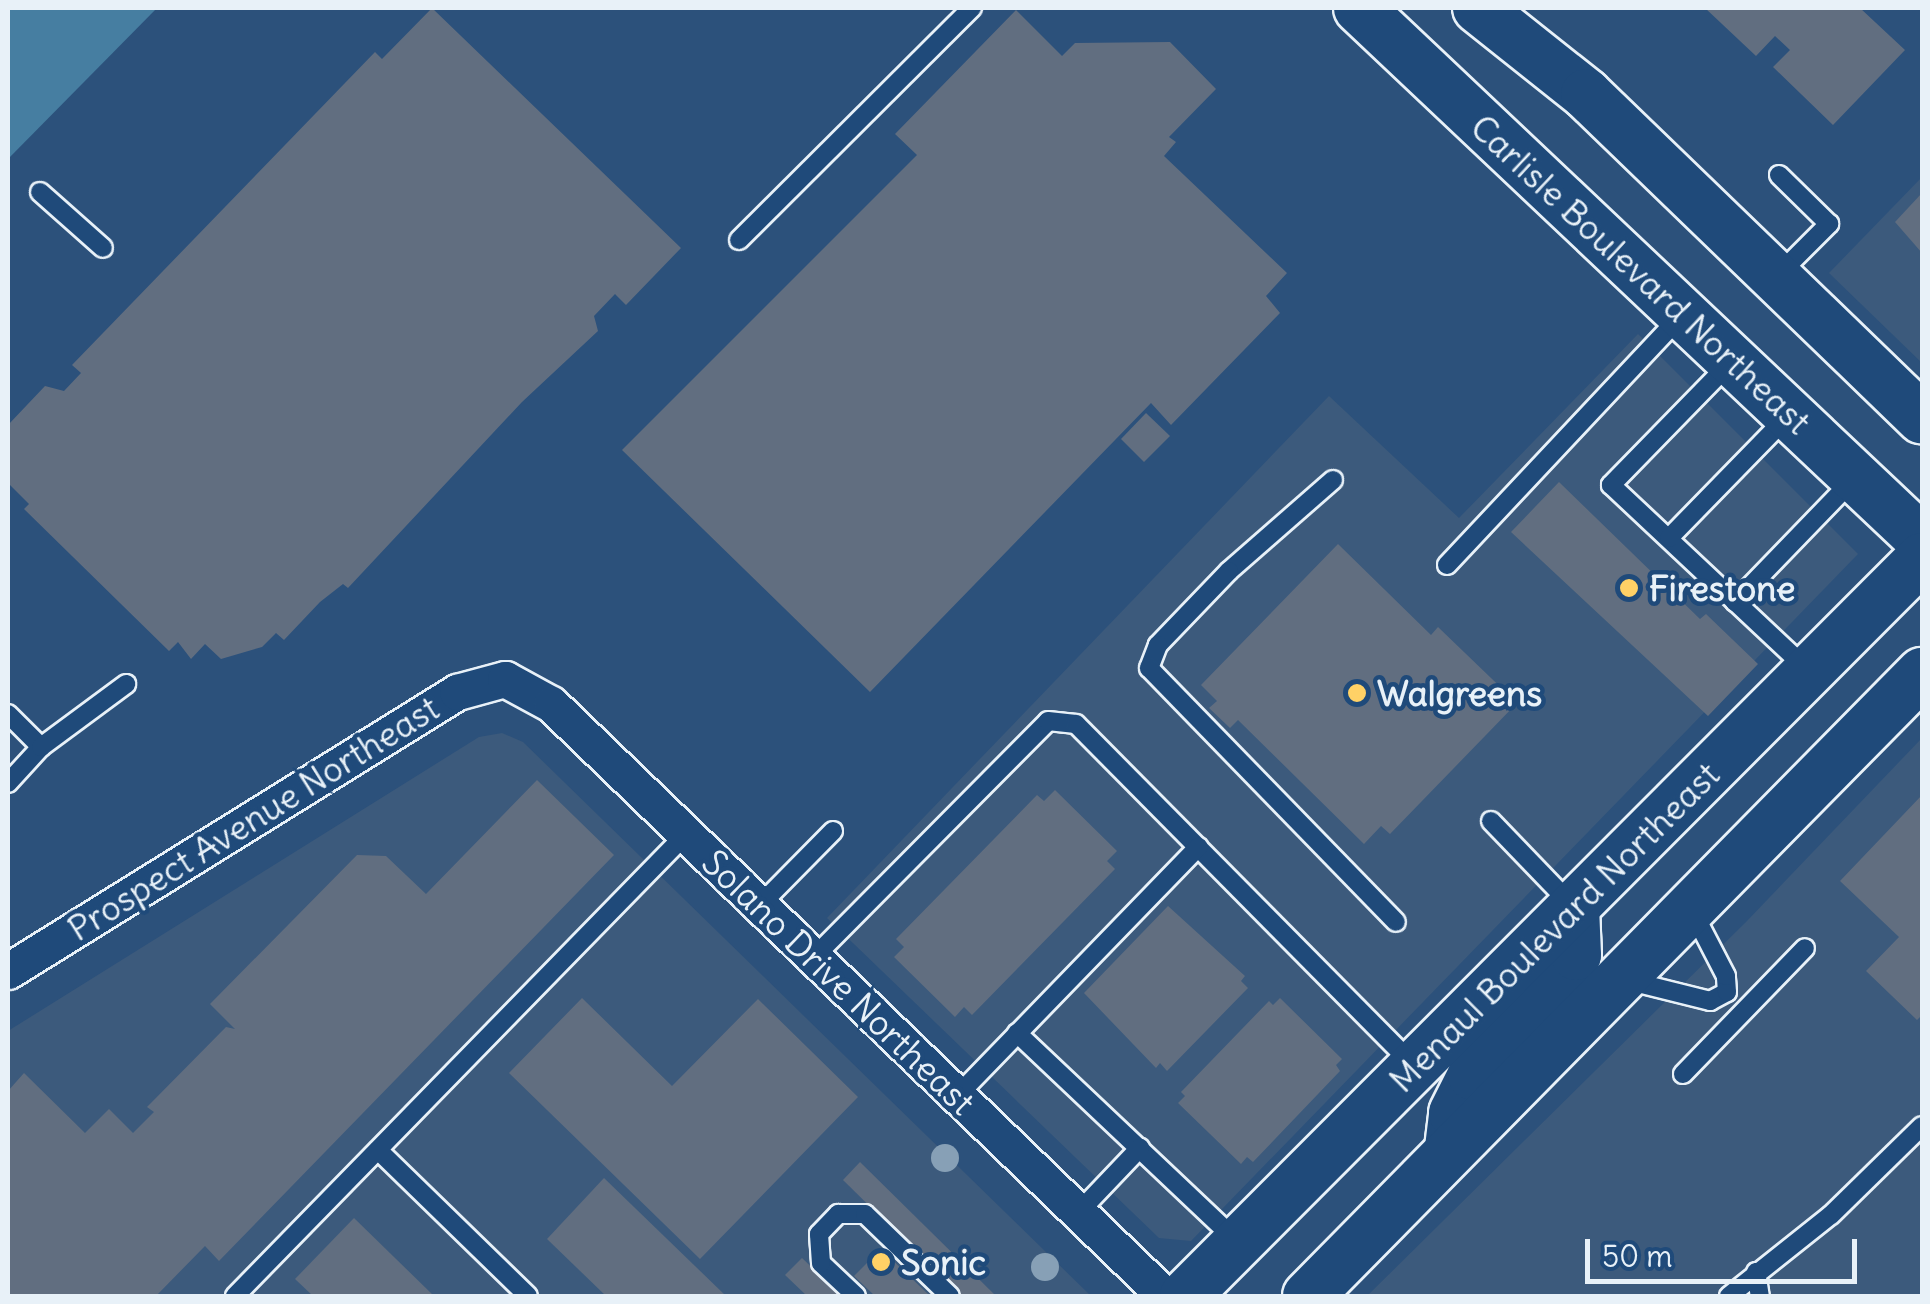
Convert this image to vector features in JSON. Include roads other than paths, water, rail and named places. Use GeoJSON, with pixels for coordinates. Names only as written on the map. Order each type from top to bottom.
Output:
{"type":"FeatureCollection","features":[{"type":"Feature","properties":{"kind":"main road","name":"Carlisle Boulevard Northeast"},"geometry":{"type":"LineString","coordinates":[[1359,8],[1922,540]]}},
{"type":"Feature","properties":{"kind":"main road"},"geometry":{"type":"LineString","coordinates":[[1478,8],[1586,94],[1922,418]]}},
{"type":"Feature","properties":{"kind":"main road","name":"Menaul Boulevard Northeast"},"geometry":{"type":"LineString","coordinates":[[1185,1296],[1922,558]]}},
{"type":"Feature","properties":{"kind":"main road"},"geometry":{"type":"LineString","coordinates":[[1308,1296],[1922,673]]}},
{"type":"Feature","properties":{"kind":"main road"},"geometry":{"type":"LineString","coordinates":[[1449,1153],[1454,1113],[1473,1075],[1576,955],[1574,908]]}},
{"type":"Feature","properties":{"kind":"street","name":"Solano Drive Northeast"},"geometry":{"type":"LineString","coordinates":[[505,679],[551,704],[1165,1296]]}},
{"type":"Feature","properties":{"kind":"street","name":"Prospect Avenue Northeast"},"geometry":{"type":"LineString","coordinates":[[8,970],[456,692],[505,679]]}},
{"type":"Feature","properties":{"kind":"lane"},"geometry":{"type":"LineString","coordinates":[[738,240],[972,8]]}},
{"type":"Feature","properties":{"kind":"lane"},"geometry":{"type":"LineString","coordinates":[[1776,277],[1829,224],[1779,175]]}},
{"type":"Feature","properties":{"kind":"lane"},"geometry":{"type":"LineString","coordinates":[[40,192],[103,248]]}},
{"type":"Feature","properties":{"kind":"lane"},"geometry":{"type":"LineString","coordinates":[[1447,565],[1683,314]]}},
{"type":"Feature","properties":{"kind":"lane"},"geometry":{"type":"LineString","coordinates":[[1732,360],[1611,485],[1810,671]]}},
{"type":"Feature","properties":{"kind":"lane"},"geometry":{"type":"LineString","coordinates":[[1668,538],[1789,414]]}},
{"type":"Feature","properties":{"kind":"lane"},"geometry":{"type":"LineString","coordinates":[[1735,602],[1856,477]]}},
{"type":"Feature","properties":{"kind":"lane"},"geometry":{"type":"LineString","coordinates":[[1334,480],[1230,571],[1158,645],[1148,668],[1396,922]]}},
{"type":"Feature","properties":{"kind":"lane"},"geometry":{"type":"LineString","coordinates":[[8,783],[41,747],[126,684]]}},
{"type":"Feature","properties":{"kind":"lane"},"geometry":{"type":"LineString","coordinates":[[8,714],[41,747]]}},
{"type":"Feature","properties":{"kind":"lane"},"geometry":{"type":"LineString","coordinates":[[814,958],[1048,721],[1076,724],[1415,1067]]}},
{"type":"Feature","properties":{"kind":"lane"},"geometry":{"type":"LineString","coordinates":[[1491,821],[1574,908]]}},
{"type":"Feature","properties":{"kind":"lane"},"geometry":{"type":"LineString","coordinates":[[760,905],[834,831]]}},
{"type":"Feature","properties":{"kind":"lane"},"geometry":{"type":"LineString","coordinates":[[235,1296],[686,834]]}},
{"type":"Feature","properties":{"kind":"lane"},"geometry":{"type":"LineString","coordinates":[[958,1096],[1198,847]]}},
{"type":"Feature","properties":{"kind":"lane"},"geometry":{"type":"LineString","coordinates":[[1620,979],[1710,1000],[1727,992],[1726,976],[1690,908]]}},
{"type":"Feature","properties":{"kind":"lane"},"geometry":{"type":"LineString","coordinates":[[1683,1074],[1805,948]]}},
{"type":"Feature","properties":{"kind":"lane"},"geometry":{"type":"LineString","coordinates":[[1721,995],[1740,1014]]}},
{"type":"Feature","properties":{"kind":"lane"},"geometry":{"type":"LineString","coordinates":[[1017,1033],[1239,1243]]}},
{"type":"Feature","properties":{"kind":"lane"},"geometry":{"type":"LineString","coordinates":[[1729,1296],[1831,1215],[1922,1126]]}},
{"type":"Feature","properties":{"kind":"lane"},"geometry":{"type":"LineString","coordinates":[[1078,1213],[1140,1148]]}},
{"type":"Feature","properties":{"kind":"lane"},"geometry":{"type":"LineString","coordinates":[[378,1150],[528,1296]]}},
{"type":"Feature","properties":{"kind":"lane"},"geometry":{"type":"LineString","coordinates":[[856,1296],[821,1263],[819,1234],[838,1214],[864,1214],[950,1296]]}},
{"type":"Feature","properties":{"kind":"lane"},"geometry":{"type":"LineString","coordinates":[[1756,1272],[1760,1296]]}},
{"type":"Feature","properties":{"kind":"place","name":"Firestone"},"geometry":{"type":"Point","coordinates":[1629,588]}},
{"type":"Feature","properties":{"kind":"place","name":"Walgreens"},"geometry":{"type":"Point","coordinates":[1357,693]}},
{"type":"Feature","properties":{"kind":"place","name":"Sonic"},"geometry":{"type":"Point","coordinates":[881,1262]}}]}
